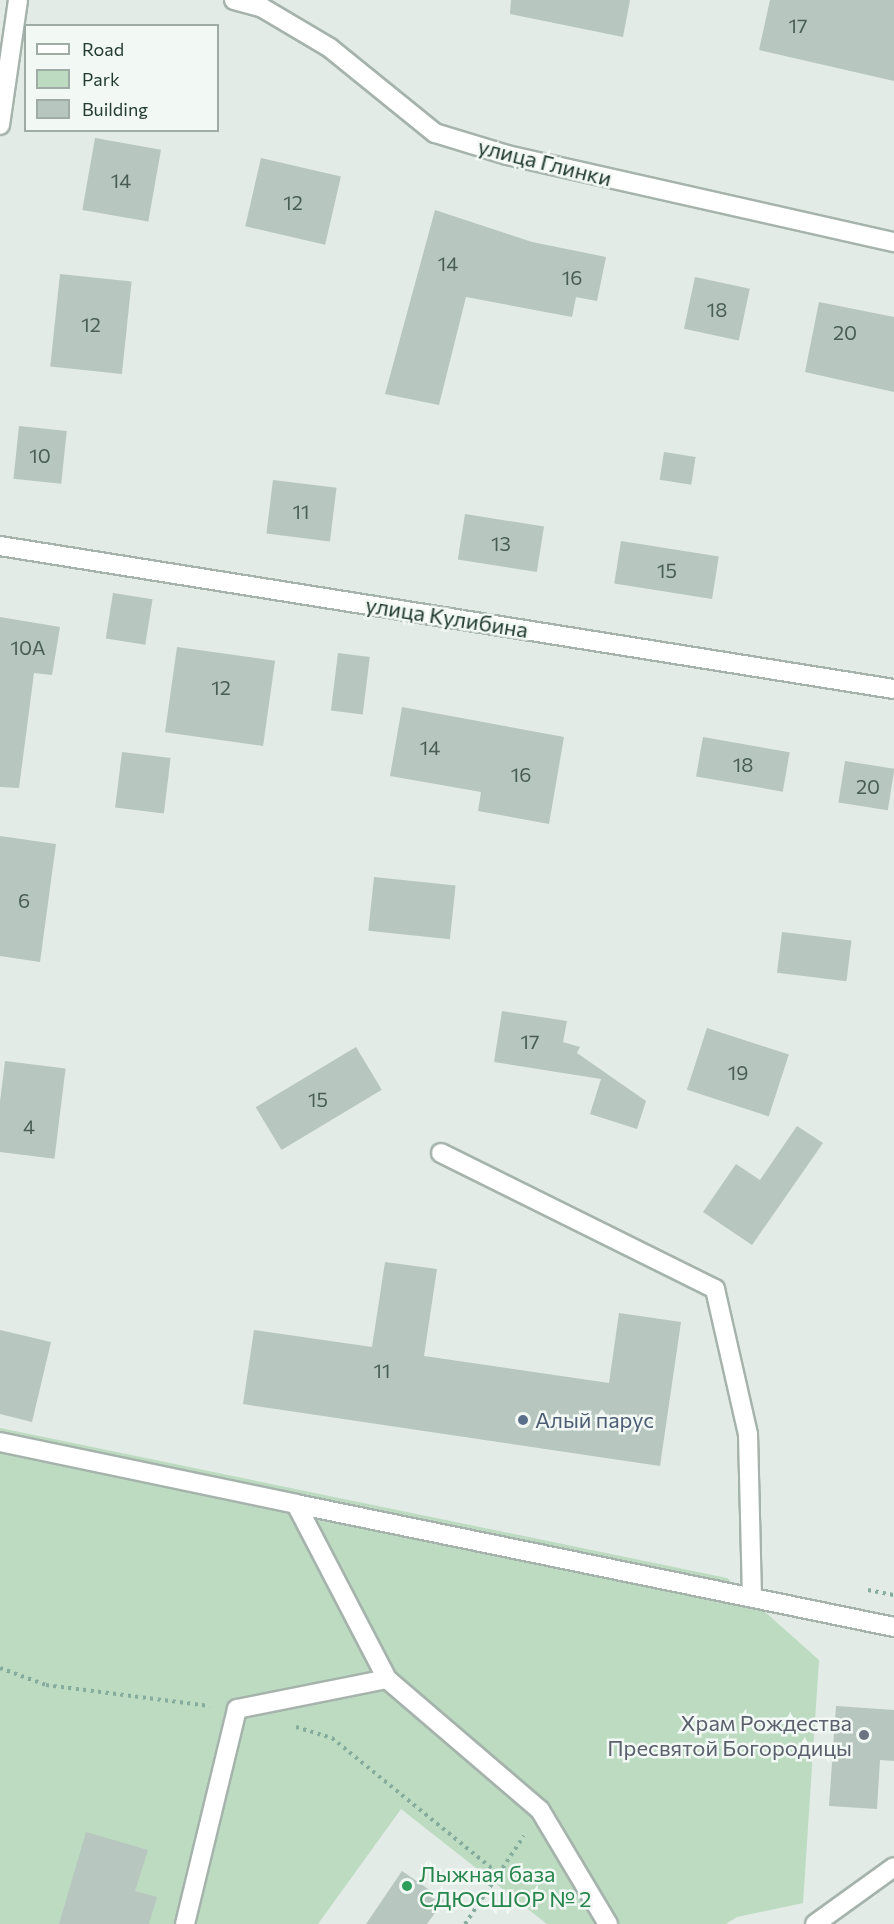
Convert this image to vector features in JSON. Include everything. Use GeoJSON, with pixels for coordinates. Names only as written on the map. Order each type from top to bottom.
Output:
{"type":"FeatureCollection","features":[{"type":"Feature","properties":{"kind":"street"},"geometry":{"type":"LineString","coordinates":[[0,125],[18,0]]}},
{"type":"Feature","properties":{"kind":"street","name":"улица Глинки"},"geometry":{"type":"LineString","coordinates":[[234,0],[261,7],[330,48],[435,133],[507,155],[894,242]]}},
{"type":"Feature","properties":{"kind":"street","name":"улица Кулибина"},"geometry":{"type":"LineString","coordinates":[[0,546],[894,689]]}},
{"type":"Feature","properties":{"kind":"street"},"geometry":{"type":"LineString","coordinates":[[441,1153],[715,1290],[748,1434],[752,1597]]}},
{"type":"Feature","properties":{"kind":"street"},"geometry":{"type":"LineString","coordinates":[[0,1442],[894,1627]]}},
{"type":"Feature","properties":{"kind":"street"},"geometry":{"type":"LineString","coordinates":[[296,1504],[387,1679],[540,1810],[608,1924]]}},
{"type":"Feature","properties":{"kind":"street"},"geometry":{"type":"LineString","coordinates":[[184,1924],[237,1709],[387,1679]]}},
{"type":"Feature","properties":{"kind":"street"},"geometry":{"type":"LineString","coordinates":[[815,1924],[894,1866]]}},
{"type":"Feature","properties":{"kind":"path"},"geometry":{"type":"LineString","coordinates":[[0,1668],[46,1685],[237,1709]]}},
{"type":"Feature","properties":{"kind":"path"},"geometry":{"type":"LineString","coordinates":[[290,1725],[332,1738],[500,1875]]}},
{"type":"Feature","properties":{"kind":"path"},"geometry":{"type":"LineString","coordinates":[[465,1924],[500,1875],[540,1810]]}},
{"type":"Feature","properties":{"kind":"green space"},"geometry":{"type":"Polygon","coordinates":[[[0,1428],[727,1578],[819,1660],[803,1903],[737,1917],[726,1924],[547,1924],[401,1809],[318,1924],[0,1924],[0,1428]]]}},
{"type":"Feature","properties":{"kind":"building"},"geometry":{"type":"Polygon","coordinates":[[[511,0],[630,0],[623,37],[510,14],[511,0]]]}},
{"type":"Feature","properties":{"kind":"building"},"geometry":{"type":"Polygon","coordinates":[[[770,0],[894,0],[894,81],[759,50],[770,0]]]}},
{"type":"Feature","properties":{"kind":"building"},"geometry":{"type":"Polygon","coordinates":[[[95,138],[161,150],[148,222],[82,210],[95,138]]]}},
{"type":"Feature","properties":{"kind":"building"},"geometry":{"type":"Polygon","coordinates":[[[261,158],[341,176],[325,245],[245,226],[261,158]]]}},
{"type":"Feature","properties":{"kind":"building"},"geometry":{"type":"Polygon","coordinates":[[[435,210],[532,242],[606,257],[597,301],[576,297],[572,317],[466,297],[439,405],[385,394],[435,210]]]}},
{"type":"Feature","properties":{"kind":"building"},"geometry":{"type":"Polygon","coordinates":[[[60,274],[132,282],[122,374],[50,366],[60,274]]]}},
{"type":"Feature","properties":{"kind":"building"},"geometry":{"type":"Polygon","coordinates":[[[695,277],[750,289],[739,340],[684,329],[695,277]]]}},
{"type":"Feature","properties":{"kind":"building"},"geometry":{"type":"Polygon","coordinates":[[[819,302],[894,317],[894,392],[805,372],[819,302]]]}},
{"type":"Feature","properties":{"kind":"building"},"geometry":{"type":"Polygon","coordinates":[[[19,426],[67,431],[61,484],[13,479],[19,426]]]}},
{"type":"Feature","properties":{"kind":"building"},"geometry":{"type":"Polygon","coordinates":[[[664,452],[696,457],[691,485],[660,480],[664,452]]]}},
{"type":"Feature","properties":{"kind":"building"},"geometry":{"type":"Polygon","coordinates":[[[273,480],[337,488],[330,541],[266,534],[273,480]]]}},
{"type":"Feature","properties":{"kind":"building"},"geometry":{"type":"Polygon","coordinates":[[[465,514],[544,527],[537,572],[458,559],[465,514]]]}},
{"type":"Feature","properties":{"kind":"building"},"geometry":{"type":"Polygon","coordinates":[[[621,541],[719,556],[712,599],[614,583],[621,541]]]}},
{"type":"Feature","properties":{"kind":"building"},"geometry":{"type":"Polygon","coordinates":[[[113,593],[153,599],[145,645],[106,638],[113,593]]]}},
{"type":"Feature","properties":{"kind":"building"},"geometry":{"type":"Polygon","coordinates":[[[0,617],[60,627],[52,675],[34,673],[19,788],[0,787],[0,617]]]}},
{"type":"Feature","properties":{"kind":"building"},"geometry":{"type":"Polygon","coordinates":[[[177,647],[275,661],[263,746],[165,732],[177,647]]]}},
{"type":"Feature","properties":{"kind":"building"},"geometry":{"type":"Polygon","coordinates":[[[338,653],[370,657],[363,714],[331,711],[338,653]]]}},
{"type":"Feature","properties":{"kind":"building"},"geometry":{"type":"Polygon","coordinates":[[[402,707],[564,737],[549,824],[478,811],[481,792],[390,776],[402,707]]]}},
{"type":"Feature","properties":{"kind":"building"},"geometry":{"type":"Polygon","coordinates":[[[703,737],[790,752],[783,792],[696,776],[703,737]]]}},
{"type":"Feature","properties":{"kind":"building"},"geometry":{"type":"Polygon","coordinates":[[[122,752],[171,758],[164,814],[115,808],[122,752]]]}},
{"type":"Feature","properties":{"kind":"building"},"geometry":{"type":"Polygon","coordinates":[[[845,761],[894,769],[888,810],[838,802],[845,761]]]}},
{"type":"Feature","properties":{"kind":"building"},"geometry":{"type":"Polygon","coordinates":[[[0,836],[56,844],[40,962],[0,956],[0,836]]]}},
{"type":"Feature","properties":{"kind":"building"},"geometry":{"type":"Polygon","coordinates":[[[374,877],[456,886],[450,939],[368,931],[374,877]]]}},
{"type":"Feature","properties":{"kind":"building"},"geometry":{"type":"Polygon","coordinates":[[[782,932],[851,941],[846,981],[777,973],[782,932]]]}},
{"type":"Feature","properties":{"kind":"building"},"geometry":{"type":"Polygon","coordinates":[[[502,1011],[567,1021],[563,1042],[580,1047],[577,1053],[646,1101],[637,1129],[590,1114],[601,1079],[494,1062],[502,1011]]]}},
{"type":"Feature","properties":{"kind":"building"},"geometry":{"type":"Polygon","coordinates":[[[707,1028],[789,1055],[769,1116],[687,1090],[707,1028]]]}},
{"type":"Feature","properties":{"kind":"building"},"geometry":{"type":"Polygon","coordinates":[[[356,1047],[382,1090],[281,1150],[256,1107],[356,1047]]]}},
{"type":"Feature","properties":{"kind":"building"},"geometry":{"type":"Polygon","coordinates":[[[5,1061],[66,1068],[54,1159],[0,1152],[0,1102],[5,1061]]]}},
{"type":"Feature","properties":{"kind":"building"},"geometry":{"type":"Polygon","coordinates":[[[797,1126],[823,1143],[752,1245],[703,1212],[736,1164],[760,1180],[797,1126]]]}},
{"type":"Feature","properties":{"kind":"building"},"geometry":{"type":"Polygon","coordinates":[[[385,1262],[437,1269],[424,1356],[609,1383],[619,1313],[681,1322],[660,1466],[243,1404],[254,1330],[372,1347],[385,1262]]]}},
{"type":"Feature","properties":{"kind":"building"},"geometry":{"type":"Polygon","coordinates":[[[0,1330],[51,1342],[32,1422],[0,1414],[0,1330]]]}},
{"type":"Feature","properties":{"kind":"building","name":"Храм Рождества Пресвятой Богородицы"},"geometry":{"type":"Polygon","coordinates":[[[836,1706],[894,1710],[894,1761],[880,1760],[877,1809],[829,1806],[836,1706]]]}},
{"type":"Feature","properties":{"kind":"building"},"geometry":{"type":"Polygon","coordinates":[[[86,1832],[148,1850],[135,1891],[157,1897],[149,1924],[59,1924],[86,1832]]]}},
{"type":"Feature","properties":{"kind":"building","name":"Лыжная база СДЮСШОР № 2"},"geometry":{"type":"Polygon","coordinates":[[[402,1871],[444,1900],[427,1924],[366,1924],[402,1871]]]}},
{"type":"Feature","properties":{"kind":"place","name":"Алый парус"},"geometry":{"type":"Point","coordinates":[523,1420]}},
{"type":"Feature","properties":{"kind":"place","name":"Храм Рождества Пресвятой Богородицы"},"geometry":{"type":"Point","coordinates":[864,1735]}},
{"type":"Feature","properties":{"kind":"place","name":"Лыжная база СДЮСШОР № 2"},"geometry":{"type":"Point","coordinates":[407,1886]}}]}
